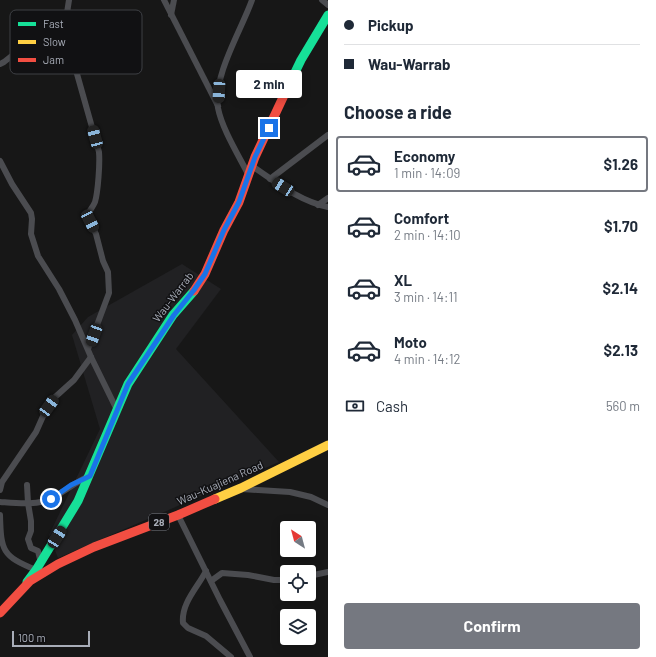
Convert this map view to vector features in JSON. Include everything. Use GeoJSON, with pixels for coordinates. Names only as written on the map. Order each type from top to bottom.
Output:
{"type":"FeatureCollection","features":[{"type":"Feature","properties":{"kind":"main road","name":"Wau-Warrab"},"geometry":{"type":"LineString","coordinates":[[24,586],[39,567],[78,501],[90,476],[128,384],[174,315],[205,274],[224,230],[239,202],[262,142],[301,60],[328,15]]}},
{"type":"Feature","properties":{"kind":"main road","name":"Wau-Kuajiena Road"},"geometry":{"type":"LineString","coordinates":[[0,614],[24,586],[42,573],[94,547],[178,515],[240,488],[328,445]]}},
{"type":"Feature","properties":{"kind":"street"},"geometry":{"type":"LineString","coordinates":[[67,10],[69,0]]}},
{"type":"Feature","properties":{"kind":"street"},"geometry":{"type":"LineString","coordinates":[[164,0],[218,108],[223,124],[249,176]]}},
{"type":"Feature","properties":{"kind":"street"},"geometry":{"type":"LineString","coordinates":[[171,15],[174,0]]}},
{"type":"Feature","properties":{"kind":"street"},"geometry":{"type":"LineString","coordinates":[[218,108],[220,78],[252,0]]}},
{"type":"Feature","properties":{"kind":"street"},"geometry":{"type":"LineString","coordinates":[[322,0],[328,5]]}},
{"type":"Feature","properties":{"kind":"street"},"geometry":{"type":"LineString","coordinates":[[0,64],[10,57]]}},
{"type":"Feature","properties":{"kind":"street"},"geometry":{"type":"LineString","coordinates":[[77,74],[100,160],[95,203],[87,216],[96,234],[103,261],[108,272],[110,287],[88,349]]}},
{"type":"Feature","properties":{"kind":"street"},"geometry":{"type":"LineString","coordinates":[[270,178],[328,135]]}},
{"type":"Feature","properties":{"kind":"street"},"geometry":{"type":"LineString","coordinates":[[0,161],[12,184],[31,214],[31,234],[38,256],[59,289],[117,410]]}},
{"type":"Feature","properties":{"kind":"street"},"geometry":{"type":"LineString","coordinates":[[252,166],[296,195],[318,205],[328,207]]}},
{"type":"Feature","properties":{"kind":"street"},"geometry":{"type":"LineString","coordinates":[[318,205],[328,198]]}},
{"type":"Feature","properties":{"kind":"street"},"geometry":{"type":"LineString","coordinates":[[0,490],[2,482],[36,432],[44,414],[54,398],[74,380],[91,357]]}},
{"type":"Feature","properties":{"kind":"street"},"geometry":{"type":"LineString","coordinates":[[0,502],[28,503],[51,499],[71,485],[90,476]]}},
{"type":"Feature","properties":{"kind":"street"},"geometry":{"type":"LineString","coordinates":[[0,515],[3,546],[8,554],[17,562],[39,567],[38,551],[31,548],[28,539],[31,531],[31,521],[27,485]]}},
{"type":"Feature","properties":{"kind":"street"},"geometry":{"type":"LineString","coordinates":[[240,488],[290,492],[311,497],[328,505]]}},
{"type":"Feature","properties":{"kind":"street"},"geometry":{"type":"LineString","coordinates":[[178,515],[250,657]]}},
{"type":"Feature","properties":{"kind":"street"},"geometry":{"type":"LineString","coordinates":[[206,571],[200,583],[188,600],[183,623],[188,628],[209,638],[231,657]]}},
{"type":"Feature","properties":{"kind":"street"},"geometry":{"type":"LineString","coordinates":[[316,575],[328,572]]}},
{"type":"Feature","properties":{"kind":"street"},"geometry":{"type":"LineString","coordinates":[[211,581],[222,573],[280,580]]}},
{"type":"Feature","properties":{"kind":"shaded area"},"geometry":{"type":"Polygon","coordinates":[[[182,264],[221,289],[176,349],[279,462],[58,558],[49,535],[100,429],[72,335],[88,317],[182,264]]]}},
{"type":"Feature","properties":{"kind":"traffic: fast"},"geometry":{"type":"LineString","coordinates":[[286,91],[301,60],[328,15]]}},
{"type":"Feature","properties":{"kind":"traffic: fast"},"geometry":{"type":"LineString","coordinates":[[27,582],[36,570],[78,501],[128,384],[173,315],[194,291]]}},
{"type":"Feature","properties":{"kind":"traffic: slow"},"geometry":{"type":"LineString","coordinates":[[215,499],[241,488],[328,445]]}},
{"type":"Feature","properties":{"kind":"traffic: jam"},"geometry":{"type":"LineString","coordinates":[[194,291],[205,274],[224,230],[239,202],[255,157],[286,91]]}},
{"type":"Feature","properties":{"kind":"traffic: jam"},"geometry":{"type":"LineString","coordinates":[[0,613],[30,581],[58,564],[94,547],[178,515],[215,499]]}},
{"type":"Feature","properties":{"kind":"route"},"geometry":{"type":"LineString","coordinates":[[51,499],[71,485],[90,476],[128,384],[161,333],[205,274],[224,230],[239,202],[255,157],[269,128]]}}]}
